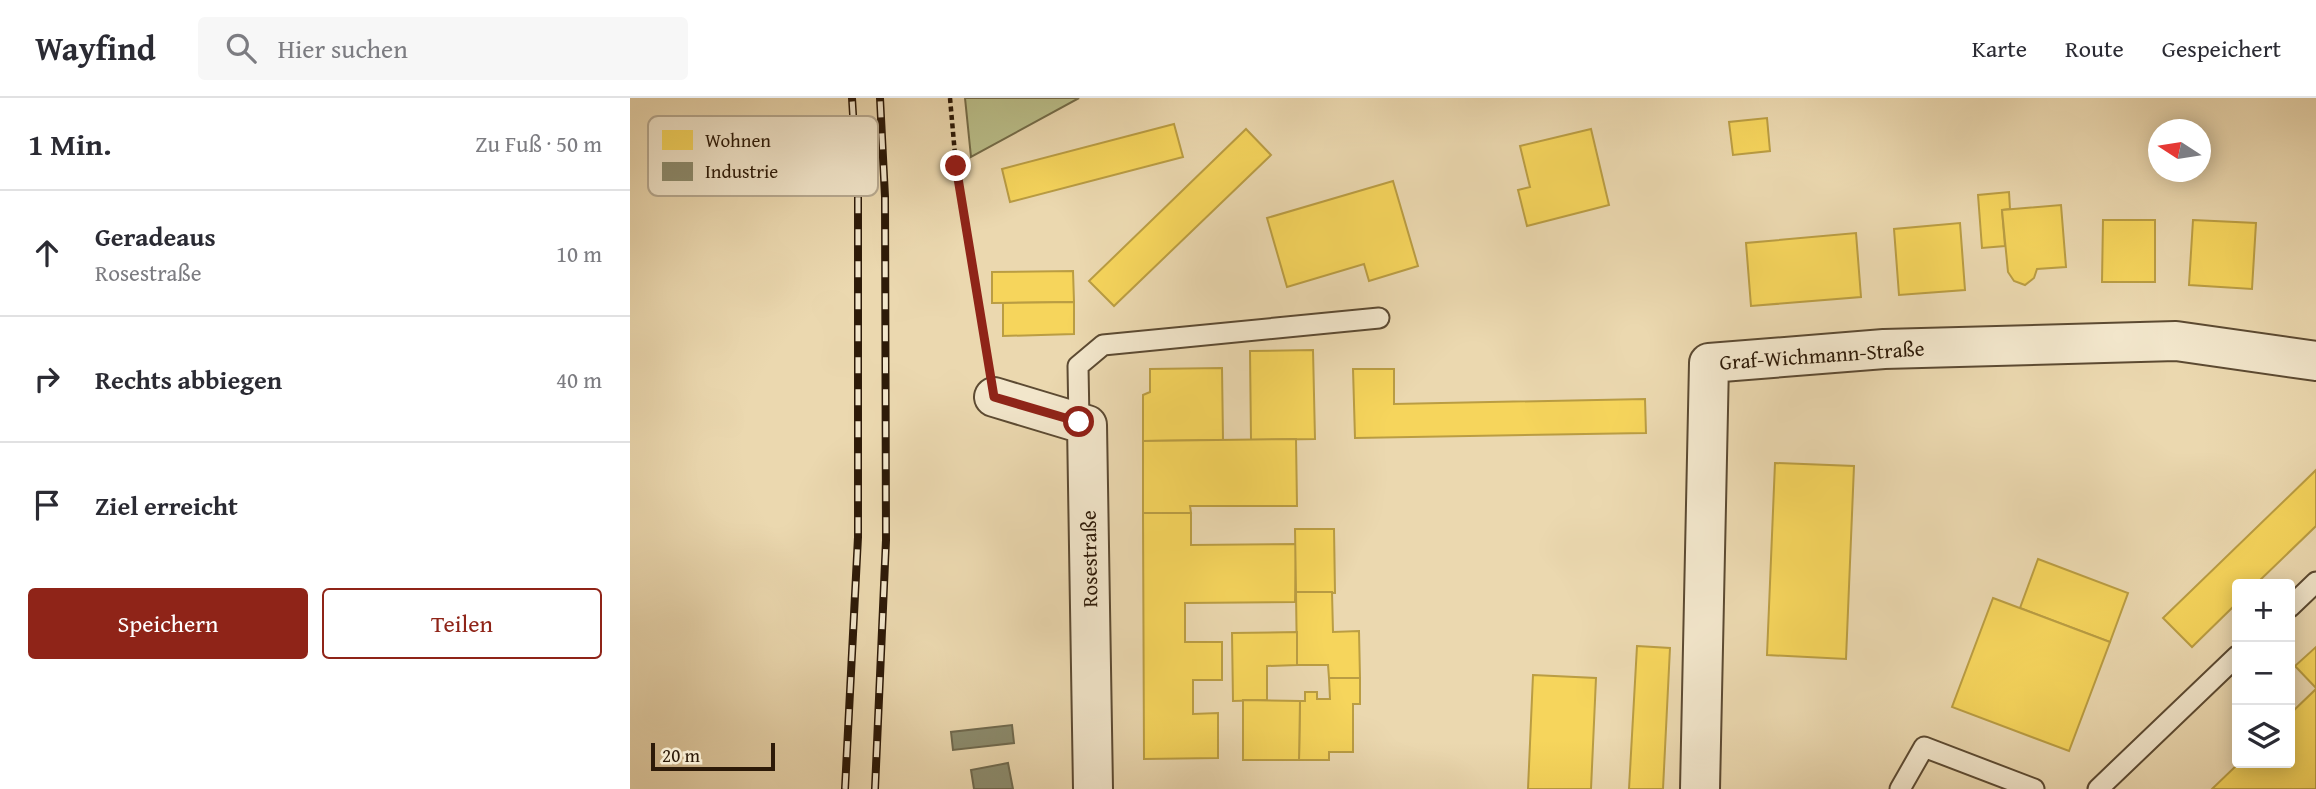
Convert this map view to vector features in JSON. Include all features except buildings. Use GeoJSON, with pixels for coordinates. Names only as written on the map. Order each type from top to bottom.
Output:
{"type":"FeatureCollection","features":[{"type":"Feature","properties":{"kind":"street","name":"Graf-Wichmann-Straße"},"geometry":{"type":"LineString","coordinates":[[1700,789],[1709,363],[1884,349],[2176,341],[2316,361]]}},
{"type":"Feature","properties":{"kind":"street"},"geometry":{"type":"LineString","coordinates":[[994,397],[1079,422]]}},
{"type":"Feature","properties":{"kind":"street","name":"Rosestraße"},"geometry":{"type":"LineString","coordinates":[[1079,422],[1087,425],[1093,789]]}},
{"type":"Feature","properties":{"kind":"lane"},"geometry":{"type":"LineString","coordinates":[[1079,422],[1078,366],[1103,345],[1379,318]]}},
{"type":"Feature","properties":{"kind":"lane"},"geometry":{"type":"LineString","coordinates":[[2295,602],[2316,582]]}},
{"type":"Feature","properties":{"kind":"lane"},"geometry":{"type":"LineString","coordinates":[[2098,789],[2232,661]]}},
{"type":"Feature","properties":{"kind":"lane"},"geometry":{"type":"LineString","coordinates":[[1900,789],[1924,747],[2034,789]]}},
{"type":"Feature","properties":{"kind":"path"},"geometry":{"type":"LineString","coordinates":[[950,98],[956,166],[994,397]]}},
{"type":"Feature","properties":{"kind":"green space"},"geometry":{"type":"Polygon","coordinates":[[[965,98],[1079,98],[971,157],[965,98]]]}},
{"type":"Feature","properties":{"kind":"railway"},"geometry":{"type":"LineString","coordinates":[[852,98],[853,116]]}},
{"type":"Feature","properties":{"kind":"railway"},"geometry":{"type":"LineString","coordinates":[[875,789],[886,540],[885,197],[880,98]]}},
{"type":"Feature","properties":{"kind":"railway"},"geometry":{"type":"LineString","coordinates":[[845,789],[858,537],[858,196]]}},
{"type":"Feature","properties":{"kind":"route"},"geometry":{"type":"LineString","coordinates":[[956,166],[994,397],[1079,422]]}}]}
